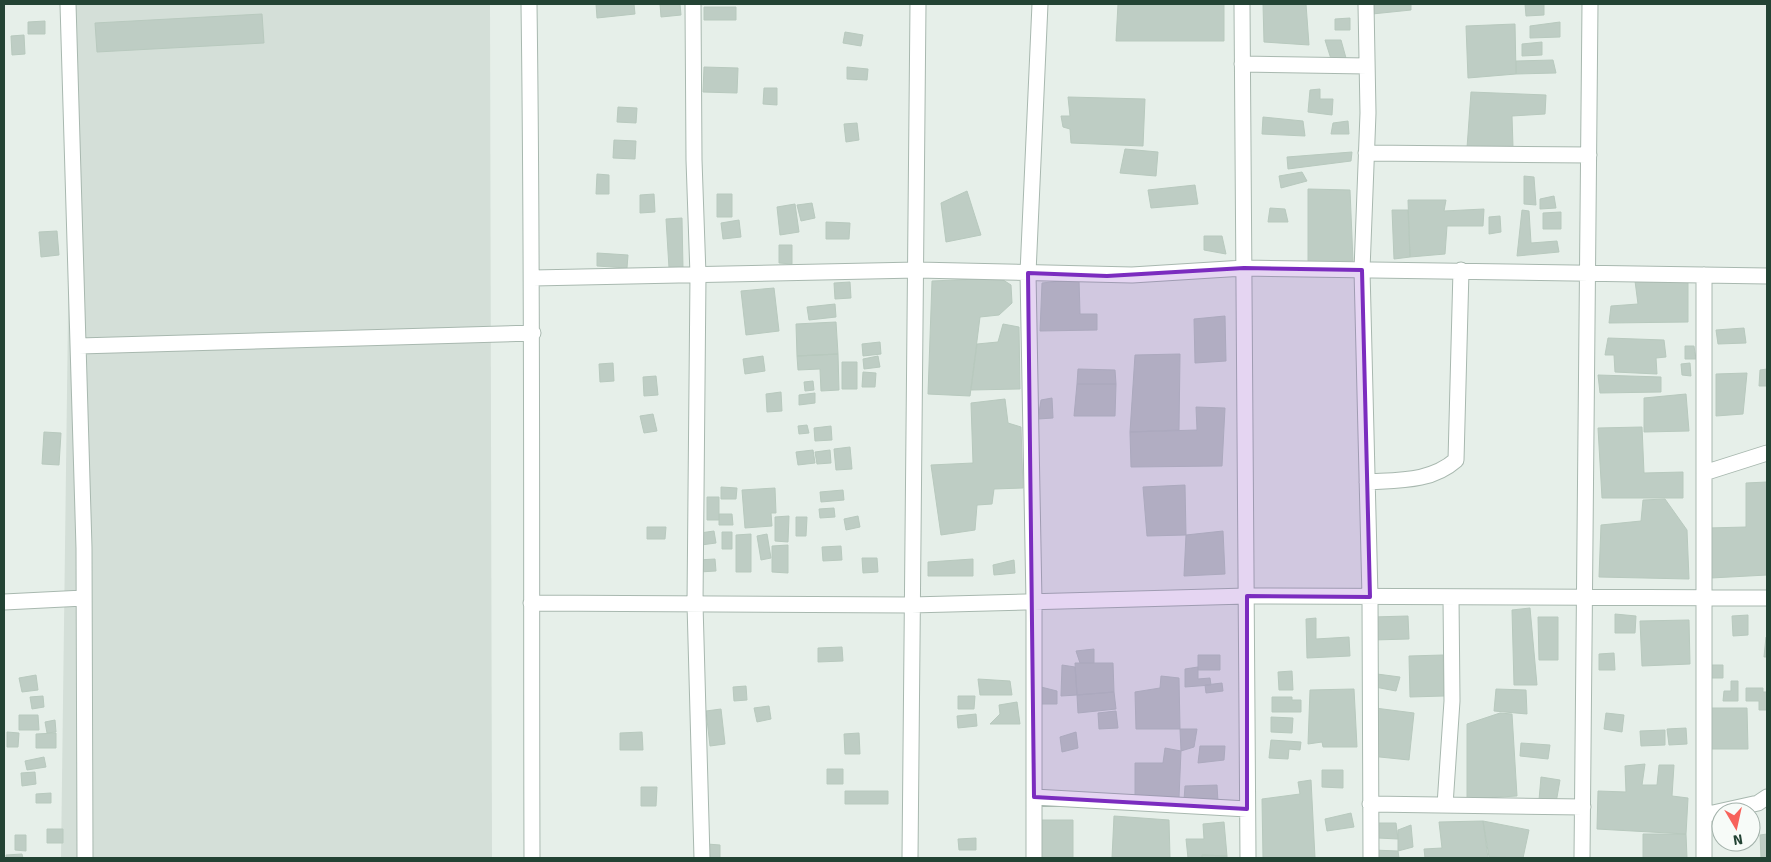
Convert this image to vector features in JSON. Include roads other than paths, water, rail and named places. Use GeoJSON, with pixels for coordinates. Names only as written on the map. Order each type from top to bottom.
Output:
{"type":"FeatureCollection","features":[{"type":"Feature","properties":{"kind":"street"},"geometry":{"type":"LineString","coordinates":[[68,4],[79,346],[84,598],[85,858]]}},
{"type":"Feature","properties":{"kind":"street"},"geometry":{"type":"LineString","coordinates":[[529,4],[533,278],[532,858]]}},
{"type":"Feature","properties":{"kind":"street"},"geometry":{"type":"LineString","coordinates":[[693,4],[694,160],[698,275],[695,604],[702,858]]}},
{"type":"Feature","properties":{"kind":"street"},"geometry":{"type":"LineString","coordinates":[[910,858],[918,4]]}},
{"type":"Feature","properties":{"kind":"street"},"geometry":{"type":"LineString","coordinates":[[1034,858],[1034,602],[1028,273],[1040,4]]}},
{"type":"Feature","properties":{"kind":"street"},"geometry":{"type":"LineString","coordinates":[[1242,4],[1248,858]]}},
{"type":"Feature","properties":{"kind":"street"},"geometry":{"type":"LineString","coordinates":[[1366,4],[1366,153],[1362,270],[1370,597],[1371,858]]}},
{"type":"Feature","properties":{"kind":"street"},"geometry":{"type":"LineString","coordinates":[[1582,858],[1586,598],[1590,4]]}},
{"type":"Feature","properties":{"kind":"street"},"geometry":{"type":"LineString","coordinates":[[1242,64],[1367,66]]}},
{"type":"Feature","properties":{"kind":"street"},"geometry":{"type":"LineString","coordinates":[[1366,153],[1589,155]]}},
{"type":"Feature","properties":{"kind":"street"},"geometry":{"type":"LineString","coordinates":[[533,278],[917,270],[1132,275],[1244,268],[1767,276]]}},
{"type":"Feature","properties":{"kind":"street"},"geometry":{"type":"LineString","coordinates":[[1368,482],[1420,478],[1444,471],[1456,460],[1462,270]]}},
{"type":"Feature","properties":{"kind":"street"},"geometry":{"type":"LineString","coordinates":[[1704,275],[1704,858]]}},
{"type":"Feature","properties":{"kind":"street"},"geometry":{"type":"LineString","coordinates":[[79,346],[533,332]]}},
{"type":"Feature","properties":{"kind":"street"},"geometry":{"type":"LineString","coordinates":[[1704,473],[1767,453]]}},
{"type":"Feature","properties":{"kind":"street"},"geometry":{"type":"LineString","coordinates":[[531,603],[911,605],[1247,596],[1767,598]]}},
{"type":"Feature","properties":{"kind":"street"},"geometry":{"type":"LineString","coordinates":[[1445,805],[1452,701],[1451,597]]}},
{"type":"Feature","properties":{"kind":"street"},"geometry":{"type":"LineString","coordinates":[[4,602],[84,598]]}},
{"type":"Feature","properties":{"kind":"street"},"geometry":{"type":"LineString","coordinates":[[1034,797],[1247,809]]}},
{"type":"Feature","properties":{"kind":"street"},"geometry":{"type":"LineString","coordinates":[[1704,814],[1758,803],[1767,797]]}},
{"type":"Feature","properties":{"kind":"street"},"geometry":{"type":"LineString","coordinates":[[1370,804],[1582,806]]}}]}
